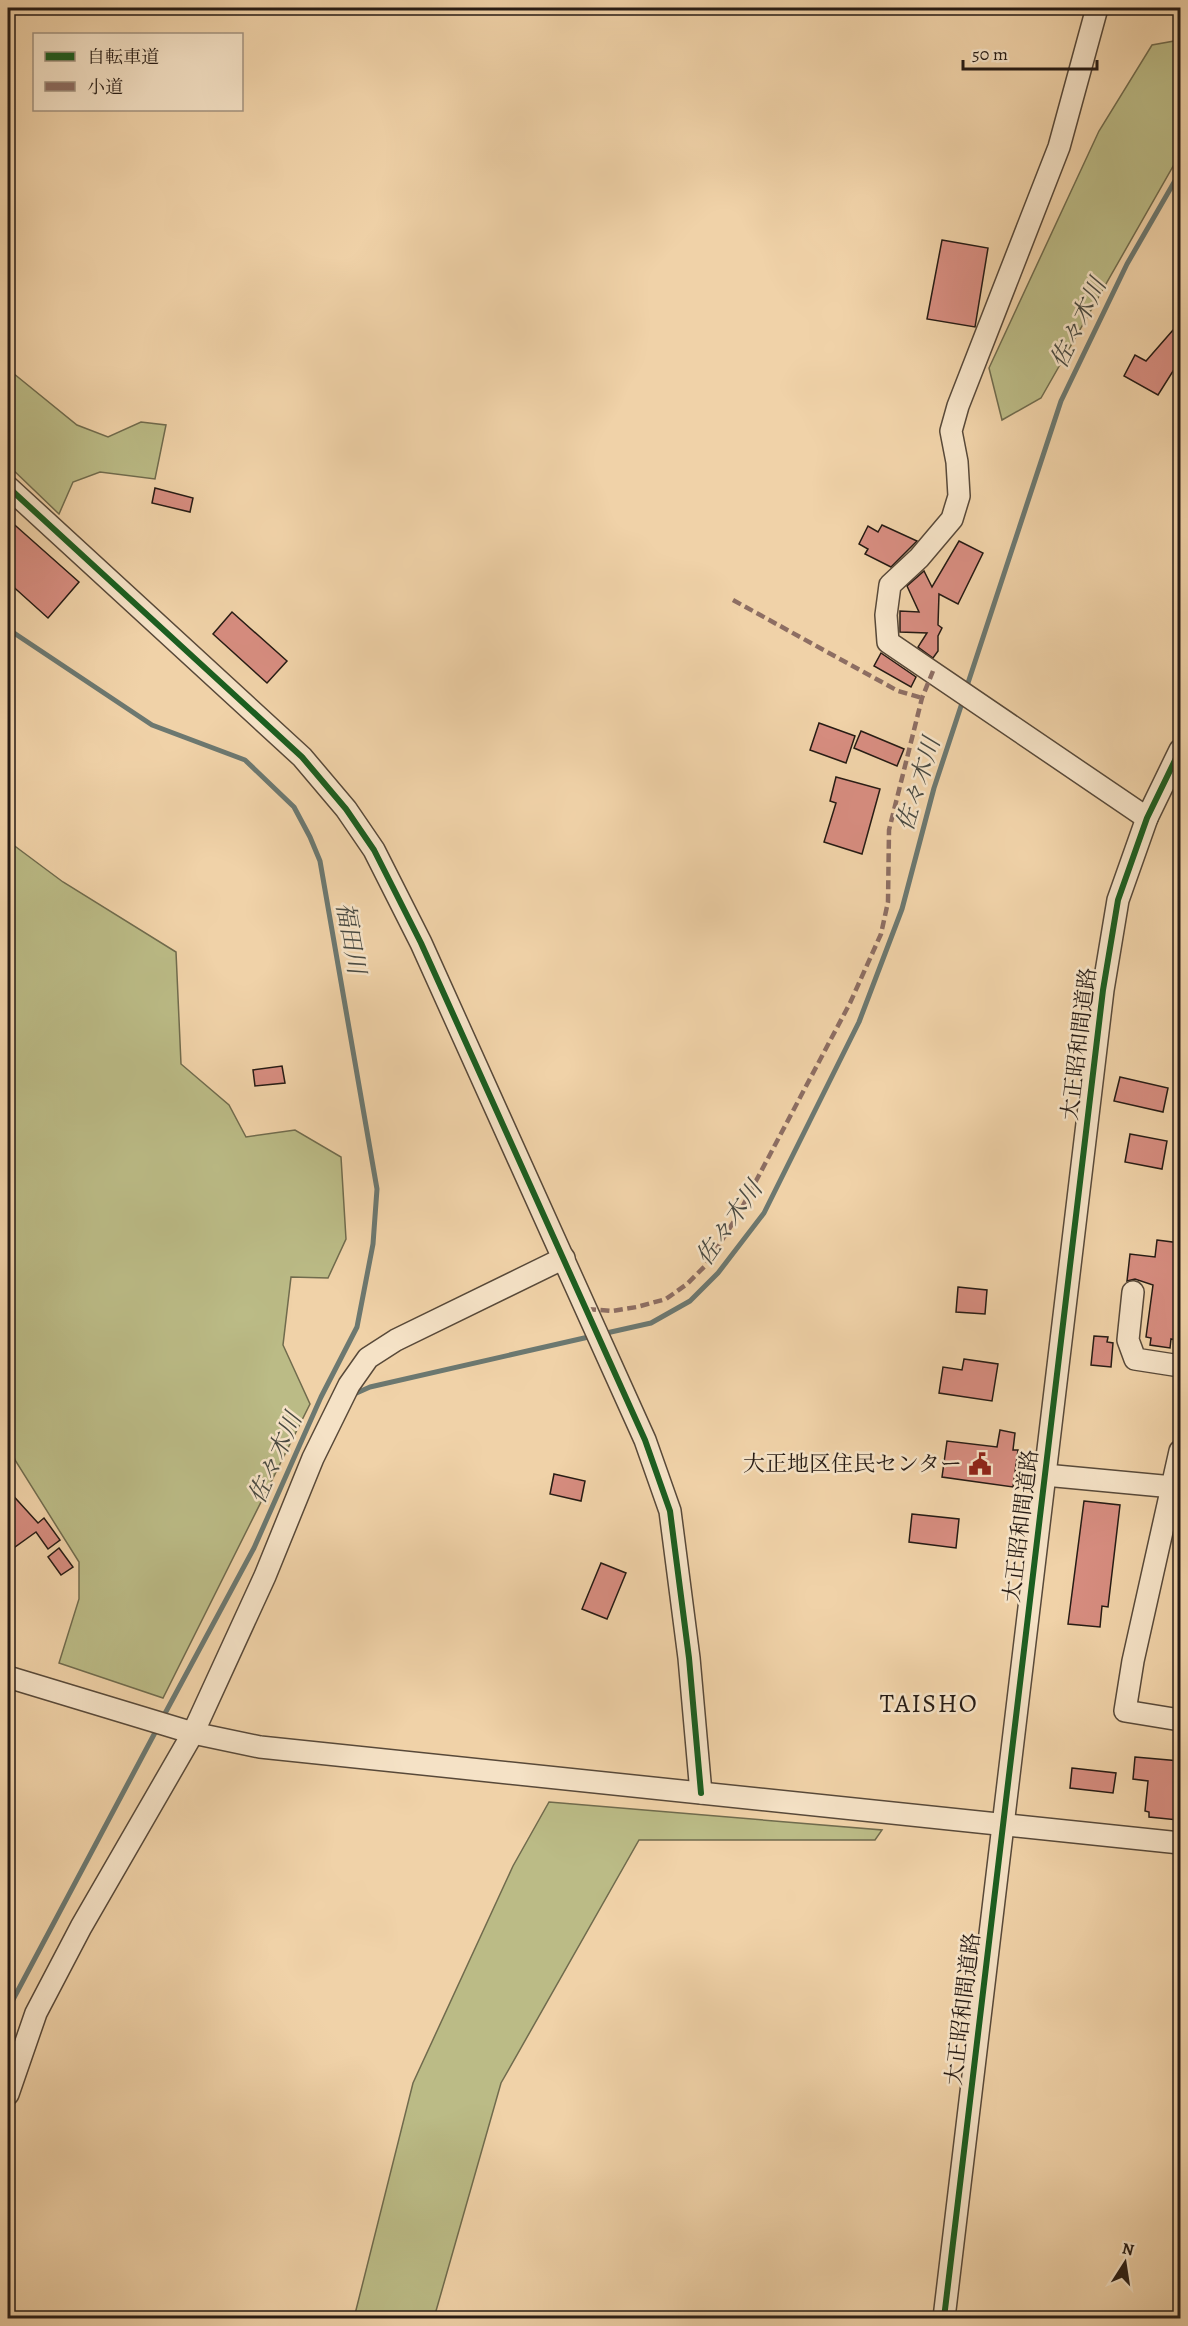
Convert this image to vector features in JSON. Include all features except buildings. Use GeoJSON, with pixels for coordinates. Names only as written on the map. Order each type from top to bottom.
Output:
{"type":"FeatureCollection","features":[{"type":"Feature","properties":{"kind":"street"},"geometry":{"type":"LineString","coordinates":[[1096,8],[1059,147],[958,406],[951,432],[957,462],[959,496],[952,519],[919,558],[890,585],[886,615],[888,642],[974,698],[1147,818]]}},
{"type":"Feature","properties":{"kind":"street"},"geometry":{"type":"LineString","coordinates":[[8,487],[302,757],[345,808],[374,850],[421,943],[594,1323],[645,1440],[670,1511],[689,1658],[701,1793]]}},
{"type":"Feature","properties":{"kind":"street","name":"大正昭和間道路"},"geometry":{"type":"LineString","coordinates":[[944,2319],[1103,990],[1118,900],[1147,818],[1180,750]]}},
{"type":"Feature","properties":{"kind":"street"},"geometry":{"type":"LineString","coordinates":[[8,2094],[36,2013],[188,1731],[265,1576],[313,1458],[349,1385],[368,1358],[396,1340],[564,1258]]}},
{"type":"Feature","properties":{"kind":"street"},"geometry":{"type":"LineString","coordinates":[[1133,1292],[1128,1340],[1135,1359],[1180,1366]]}},
{"type":"Feature","properties":{"kind":"street"},"geometry":{"type":"LineString","coordinates":[[1180,1451],[1133,1661],[1125,1711],[1180,1720]]}},
{"type":"Feature","properties":{"kind":"street"},"geometry":{"type":"LineString","coordinates":[[1045,1475],[1173,1487]]}},
{"type":"Feature","properties":{"kind":"street"},"geometry":{"type":"LineString","coordinates":[[8,1677],[140,1718],[260,1747],[1180,1843]]}},
{"type":"Feature","properties":{"kind":"green space"},"geometry":{"type":"Polygon","coordinates":[[[1180,40],[1180,154],[1041,398],[1002,420],[989,368],[1099,131],[1152,45],[1180,40]]]}},
{"type":"Feature","properties":{"kind":"green space"},"geometry":{"type":"Polygon","coordinates":[[[8,369],[77,425],[108,437],[141,422],[166,425],[155,479],[100,472],[73,482],[59,514],[8,465],[8,369]]]}},
{"type":"Feature","properties":{"kind":"green space"},"geometry":{"type":"Polygon","coordinates":[[[8,841],[63,882],[176,952],[181,1064],[229,1105],[246,1137],[295,1130],[341,1157],[346,1239],[328,1278],[291,1277],[283,1345],[310,1404],[163,1698],[59,1663],[79,1599],[79,1562],[15,1460],[8,1439],[8,841]]]}},
{"type":"Feature","properties":{"kind":"green space"},"geometry":{"type":"Polygon","coordinates":[[[549,1802],[882,1830],[875,1840],[639,1840],[501,2083],[434,2318],[354,2318],[413,2083],[513,1866],[549,1802]]]}},
{"type":"Feature","properties":{"kind":"waterway","name":"佐々木川"},"geometry":{"type":"LineString","coordinates":[[966,689],[1061,401],[1127,264],[1180,172]]}},
{"type":"Feature","properties":{"kind":"waterway","name":"福田川"},"geometry":{"type":"LineString","coordinates":[[8,629],[152,725],[245,760],[294,807],[320,861],[377,1189],[373,1244],[357,1327],[321,1397],[254,1548],[162,1719]]}},
{"type":"Feature","properties":{"kind":"waterway","name":"佐々木川"},"geometry":{"type":"LineString","coordinates":[[602,1334],[651,1323],[690,1301],[718,1273],[764,1213],[859,1022],[902,909],[934,788],[963,700]]}},
{"type":"Feature","properties":{"kind":"waterway","name":"佐々木川"},"geometry":{"type":"LineString","coordinates":[[352,1395],[370,1387],[593,1336]]}},
{"type":"Feature","properties":{"kind":"waterway","name":"佐々木川"},"geometry":{"type":"LineString","coordinates":[[8,2009],[158,1727]]}},
{"type":"Feature","properties":{"kind":"marked path"},"geometry":{"type":"LineString","coordinates":[[733,600],[898,691],[922,698]]}},
{"type":"Feature","properties":{"kind":"marked path"},"geometry":{"type":"LineString","coordinates":[[587,1309],[612,1311],[666,1299],[687,1284],[706,1265],[738,1215],[850,1003],[881,934],[888,902],[889,830],[922,698],[933,671]]}},
{"type":"Feature","properties":{"kind":"cycle path"},"geometry":{"type":"LineString","coordinates":[[8,487],[302,757],[346,809],[374,850],[421,943],[645,1440],[670,1511],[689,1658],[701,1793]]}},
{"type":"Feature","properties":{"kind":"cycle path"},"geometry":{"type":"LineString","coordinates":[[944,2318],[1103,990],[1118,900],[1147,818],[1180,750]]}},
{"type":"Feature","properties":{"kind":"place","name":"大正地区住民センター"},"geometry":{"type":"Point","coordinates":[980,1464]}},
{"type":"Feature","properties":{"kind":"district","name":"TAISHO"},"geometry":{"type":"Point","coordinates":[929,1703]}}]}
